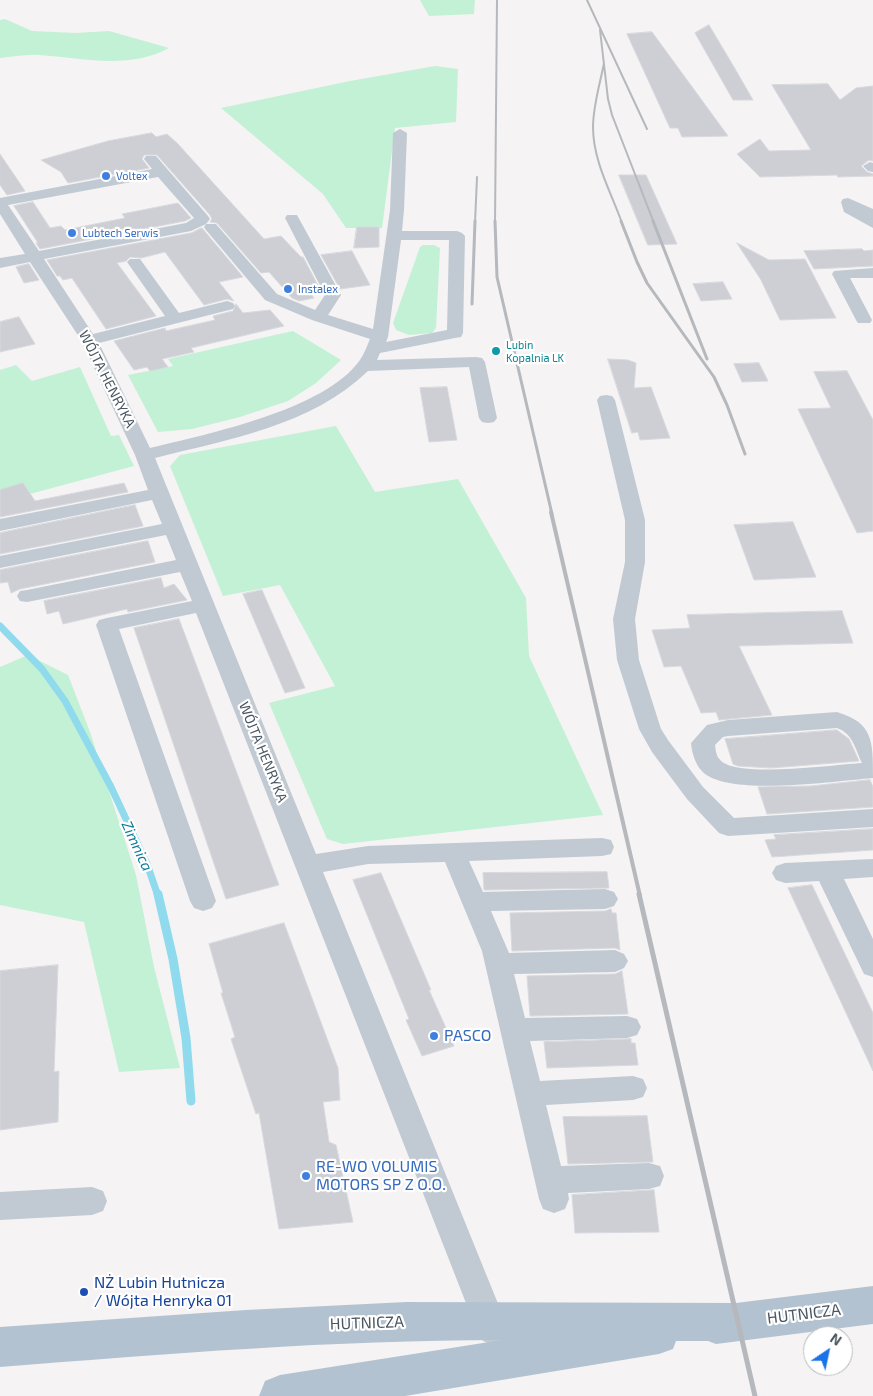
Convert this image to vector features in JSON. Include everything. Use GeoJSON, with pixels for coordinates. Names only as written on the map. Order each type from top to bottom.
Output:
{"type":"FeatureCollection","features":[{"type":"Feature","properties":{"kind":"main road","name":"HUTNICZA"},"geometry":{"type":"LineString","coordinates":[[280,1396],[735,1322],[873,1305]]}},
{"type":"Feature","properties":{"kind":"main road","name":"HUTNICZA"},"geometry":{"type":"LineString","coordinates":[[0,1346],[309,1325],[489,1321],[735,1322]]}},
{"type":"Feature","properties":{"kind":"street"},"geometry":{"type":"LineString","coordinates":[[144,455],[248,428],[303,409],[347,384],[366,366],[379,343],[396,210],[400,141]]}},
{"type":"Feature","properties":{"kind":"street"},"geometry":{"type":"LineString","coordinates":[[0,263],[192,227],[203,219],[151,159]]}},
{"type":"Feature","properties":{"kind":"street"},"geometry":{"type":"LineString","coordinates":[[0,202],[161,172]]}},
{"type":"Feature","properties":{"kind":"street","name":"WÓJTA HENRYKA"},"geometry":{"type":"LineString","coordinates":[[0,202],[89,340],[144,455],[489,1321],[508,1344],[531,1356]]}},
{"type":"Feature","properties":{"kind":"street"},"geometry":{"type":"LineString","coordinates":[[873,215],[848,202],[850,209],[873,224]]}},
{"type":"Feature","properties":{"kind":"street"},"geometry":{"type":"LineString","coordinates":[[292,218],[333,295],[318,317]]}},
{"type":"Feature","properties":{"kind":"street"},"geometry":{"type":"LineString","coordinates":[[211,227],[271,297],[379,343],[455,332],[456,236],[393,235]]}},
{"type":"Feature","properties":{"kind":"street"},"geometry":{"type":"LineString","coordinates":[[135,262],[175,319]]}},
{"type":"Feature","properties":{"kind":"street"},"geometry":{"type":"LineString","coordinates":[[873,272],[840,274],[868,319],[873,337]]}},
{"type":"Feature","properties":{"kind":"street"},"geometry":{"type":"LineString","coordinates":[[89,340],[227,306]]}},
{"type":"Feature","properties":{"kind":"street"},"geometry":{"type":"LineString","coordinates":[[366,366],[476,362],[488,418]]}},
{"type":"Feature","properties":{"kind":"street"},"geometry":{"type":"LineString","coordinates":[[606,400],[635,520],[635,562],[624,619],[628,660],[650,729],[660,746],[695,793],[728,827],[873,818]]}},
{"type":"Feature","properties":{"kind":"street"},"geometry":{"type":"LineString","coordinates":[[0,525],[160,493]]}},
{"type":"Feature","properties":{"kind":"street"},"geometry":{"type":"LineString","coordinates":[[0,562],[174,528]]}},
{"type":"Feature","properties":{"kind":"street"},"geometry":{"type":"LineString","coordinates":[[27,596],[188,564]]}},
{"type":"Feature","properties":{"kind":"street"},"geometry":{"type":"LineString","coordinates":[[202,901],[107,625],[205,605]]}},
{"type":"Feature","properties":{"kind":"street"},"geometry":{"type":"LineString","coordinates":[[873,762],[860,731],[847,722],[837,720],[728,728],[715,731],[703,743],[703,753],[709,764],[716,770],[728,775],[757,777],[873,770]]}},
{"type":"Feature","properties":{"kind":"street"},"geometry":{"type":"LineString","coordinates":[[308,865],[368,855],[602,847]]}},
{"type":"Feature","properties":{"kind":"street"},"geometry":{"type":"LineString","coordinates":[[453,852],[495,951],[552,1190],[649,1176]]}},
{"type":"Feature","properties":{"kind":"street"},"geometry":{"type":"LineString","coordinates":[[785,873],[873,868]]}},
{"type":"Feature","properties":{"kind":"street"},"geometry":{"type":"LineString","coordinates":[[826,870],[873,966]]}},
{"type":"Feature","properties":{"kind":"street"},"geometry":{"type":"LineString","coordinates":[[474,902],[606,899]]}},
{"type":"Feature","properties":{"kind":"street"},"geometry":{"type":"LineString","coordinates":[[498,964],[615,961]]}},
{"type":"Feature","properties":{"kind":"street"},"geometry":{"type":"LineString","coordinates":[[514,1030],[627,1027]]}},
{"type":"Feature","properties":{"kind":"street"},"geometry":{"type":"LineString","coordinates":[[529,1094],[633,1088]]}},
{"type":"Feature","properties":{"kind":"street"},"geometry":{"type":"LineString","coordinates":[[0,1206],[92,1201]]}},
{"type":"Feature","properties":{"kind":"street"},"geometry":{"type":"LineString","coordinates":[[431,1372],[452,1361],[476,1342],[484,1332],[489,1321]]}},
{"type":"Feature","properties":{"kind":"green space"},"geometry":{"type":"Polygon","coordinates":[[[420,0],[475,0],[474,14],[429,16],[420,0]]]}},
{"type":"Feature","properties":{"kind":"green space"},"geometry":{"type":"Polygon","coordinates":[[[5,19],[32,31],[76,33],[109,31],[169,48],[153,55],[121,61],[34,55],[0,58],[0,20],[5,19]]]}},
{"type":"Feature","properties":{"kind":"green space"},"geometry":{"type":"Polygon","coordinates":[[[435,66],[458,69],[456,122],[395,128],[382,228],[346,228],[323,194],[221,108],[350,81],[435,66]]]}},
{"type":"Feature","properties":{"kind":"green space"},"geometry":{"type":"Polygon","coordinates":[[[423,245],[434,245],[440,248],[436,328],[432,333],[409,335],[396,330],[393,323],[420,247],[423,245]]]}},
{"type":"Feature","properties":{"kind":"green space"},"geometry":{"type":"Polygon","coordinates":[[[293,331],[341,360],[316,383],[288,401],[240,417],[192,429],[158,432],[128,375],[173,366],[168,359],[293,331]]]}},
{"type":"Feature","properties":{"kind":"green space"},"geometry":{"type":"Polygon","coordinates":[[[16,365],[32,381],[80,367],[111,436],[119,435],[134,466],[0,502],[0,370],[16,365]]]}},
{"type":"Feature","properties":{"kind":"green space"},"geometry":{"type":"Polygon","coordinates":[[[336,426],[375,492],[458,479],[526,598],[529,656],[603,815],[343,844],[327,839],[269,703],[335,686],[280,585],[223,596],[170,466],[180,455],[336,426]]]}},
{"type":"Feature","properties":{"kind":"green space"},"geometry":{"type":"Polygon","coordinates":[[[28,655],[68,675],[90,732],[136,875],[154,967],[180,1068],[119,1072],[84,922],[0,905],[0,667],[28,655]]]}},
{"type":"Feature","properties":{"kind":"building"},"geometry":{"type":"Polygon","coordinates":[[[709,25],[753,100],[733,100],[695,33],[709,25]]]}},
{"type":"Feature","properties":{"kind":"building"},"geometry":{"type":"Polygon","coordinates":[[[652,32],[728,136],[682,137],[678,128],[670,128],[627,34],[652,32]]]}},
{"type":"Feature","properties":{"kind":"building"},"geometry":{"type":"Polygon","coordinates":[[[828,84],[840,100],[856,88],[873,86],[873,161],[869,160],[861,166],[867,172],[873,174],[873,176],[760,177],[737,154],[760,139],[769,151],[811,150],[772,85],[828,84]]]}},
{"type":"Feature","properties":{"kind":"building"},"geometry":{"type":"Polygon","coordinates":[[[152,133],[156,137],[167,134],[178,144],[264,239],[281,236],[303,257],[321,291],[310,293],[314,298],[299,301],[292,298],[269,272],[261,273],[217,223],[210,222],[212,219],[210,215],[157,155],[144,155],[142,159],[149,168],[68,183],[61,172],[41,160],[108,141],[152,133]]]}},
{"type":"Feature","properties":{"kind":"building"},"geometry":{"type":"Polygon","coordinates":[[[0,154],[25,191],[7,195],[0,185],[0,154]]]}},
{"type":"Feature","properties":{"kind":"building"},"geometry":{"type":"Polygon","coordinates":[[[619,175],[646,175],[677,244],[648,245],[619,175]]]}},
{"type":"Feature","properties":{"kind":"building"},"geometry":{"type":"Polygon","coordinates":[[[33,202],[50,228],[61,226],[65,230],[125,218],[122,214],[178,203],[191,218],[185,221],[40,249],[14,206],[33,202]]]}},
{"type":"Feature","properties":{"kind":"building"},"geometry":{"type":"Polygon","coordinates":[[[357,227],[379,227],[379,247],[354,248],[357,227]]]}},
{"type":"Feature","properties":{"kind":"building"},"geometry":{"type":"Polygon","coordinates":[[[202,228],[243,277],[219,282],[234,301],[227,299],[204,305],[165,252],[141,258],[130,257],[126,261],[117,263],[156,316],[106,329],[72,278],[63,280],[60,276],[57,276],[47,260],[191,233],[202,228]]]}},
{"type":"Feature","properties":{"kind":"building"},"geometry":{"type":"Polygon","coordinates":[[[737,243],[769,260],[805,259],[836,318],[780,320],[761,280],[737,243]]]}},
{"type":"Feature","properties":{"kind":"building"},"geometry":{"type":"Polygon","coordinates":[[[862,249],[864,251],[873,250],[873,266],[814,269],[804,251],[862,249]]]}},
{"type":"Feature","properties":{"kind":"building"},"geometry":{"type":"Polygon","coordinates":[[[352,251],[370,285],[340,289],[321,255],[352,251]]]}},
{"type":"Feature","properties":{"kind":"building"},"geometry":{"type":"Polygon","coordinates":[[[29,264],[39,280],[24,283],[16,267],[29,264]]]}},
{"type":"Feature","properties":{"kind":"building"},"geometry":{"type":"Polygon","coordinates":[[[723,282],[732,299],[701,301],[693,284],[723,282]]]}},
{"type":"Feature","properties":{"kind":"building"},"geometry":{"type":"Polygon","coordinates":[[[236,304],[243,313],[270,310],[284,326],[191,348],[194,352],[162,359],[168,367],[150,371],[147,367],[134,370],[114,341],[165,328],[166,331],[215,320],[213,316],[233,311],[236,304]]]}},
{"type":"Feature","properties":{"kind":"building"},"geometry":{"type":"Polygon","coordinates":[[[19,317],[35,344],[0,352],[0,322],[19,317]]]}},
{"type":"Feature","properties":{"kind":"building"},"geometry":{"type":"Polygon","coordinates":[[[608,359],[628,360],[636,363],[634,388],[651,387],[670,438],[640,440],[638,432],[632,433],[608,359]]]}},
{"type":"Feature","properties":{"kind":"building"},"geometry":{"type":"Polygon","coordinates":[[[759,363],[768,381],[742,382],[734,364],[759,363]]]}},
{"type":"Feature","properties":{"kind":"building"},"geometry":{"type":"Polygon","coordinates":[[[847,371],[873,420],[873,531],[857,533],[798,409],[831,408],[814,372],[847,371]]]}},
{"type":"Feature","properties":{"kind":"building"},"geometry":{"type":"Polygon","coordinates":[[[447,387],[457,440],[429,442],[420,388],[447,387]]]}},
{"type":"Feature","properties":{"kind":"building"},"geometry":{"type":"Polygon","coordinates":[[[23,483],[35,501],[124,483],[128,492],[0,517],[0,490],[23,483]]]}},
{"type":"Feature","properties":{"kind":"building"},"geometry":{"type":"Polygon","coordinates":[[[135,505],[143,526],[0,554],[0,533],[135,505]]]}},
{"type":"Feature","properties":{"kind":"building"},"geometry":{"type":"Polygon","coordinates":[[[793,522],[816,577],[754,580],[734,525],[793,522]]]}},
{"type":"Feature","properties":{"kind":"building"},"geometry":{"type":"Polygon","coordinates":[[[148,541],[155,562],[20,589],[11,593],[8,582],[0,583],[0,570],[148,541]]]}},
{"type":"Feature","properties":{"kind":"building"},"geometry":{"type":"Polygon","coordinates":[[[161,578],[164,588],[174,584],[187,600],[128,612],[127,609],[63,624],[59,611],[47,614],[44,601],[161,578]]]}},
{"type":"Feature","properties":{"kind":"building"},"geometry":{"type":"Polygon","coordinates":[[[262,590],[305,688],[285,693],[243,594],[262,590]]]}},
{"type":"Feature","properties":{"kind":"building"},"geometry":{"type":"Polygon","coordinates":[[[842,611],[853,643],[739,646],[772,715],[719,720],[716,712],[701,713],[681,666],[664,667],[652,630],[690,628],[687,615],[842,611]]]}},
{"type":"Feature","properties":{"kind":"building"},"geometry":{"type":"Polygon","coordinates":[[[179,619],[279,885],[226,899],[134,628],[179,619]]]}},
{"type":"Feature","properties":{"kind":"building"},"geometry":{"type":"Polygon","coordinates":[[[837,730],[849,739],[859,761],[771,768],[738,766],[733,764],[725,739],[837,730]]]}},
{"type":"Feature","properties":{"kind":"building"},"geometry":{"type":"Polygon","coordinates":[[[870,780],[873,787],[873,807],[767,814],[758,787],[811,786],[870,780]]]}},
{"type":"Feature","properties":{"kind":"building"},"geometry":{"type":"Polygon","coordinates":[[[873,829],[873,850],[772,857],[765,840],[776,839],[774,835],[873,829]]]}},
{"type":"Feature","properties":{"kind":"building"},"geometry":{"type":"Polygon","coordinates":[[[607,872],[609,888],[484,890],[483,873],[607,872]]]}},
{"type":"Feature","properties":{"kind":"building"},"geometry":{"type":"Polygon","coordinates":[[[381,873],[454,1046],[422,1056],[406,1020],[409,1019],[353,880],[381,873]]]}},
{"type":"Feature","properties":{"kind":"building"},"geometry":{"type":"Polygon","coordinates":[[[812,885],[873,1013],[873,1071],[788,888],[812,885]]]}},
{"type":"Feature","properties":{"kind":"building"},"geometry":{"type":"Polygon","coordinates":[[[611,909],[612,913],[616,913],[620,950],[615,948],[512,951],[510,913],[605,911],[611,909]]]}},
{"type":"Feature","properties":{"kind":"building"},"geometry":{"type":"Polygon","coordinates":[[[284,923],[338,1068],[340,1100],[323,1102],[329,1142],[336,1145],[353,1222],[279,1229],[259,1113],[256,1114],[231,1039],[235,1037],[221,993],[223,993],[209,944],[284,923]]]}},
{"type":"Feature","properties":{"kind":"building"},"geometry":{"type":"Polygon","coordinates":[[[58,965],[54,1072],[59,1071],[58,1122],[0,1130],[0,971],[58,965]]]}},
{"type":"Feature","properties":{"kind":"building"},"geometry":{"type":"Polygon","coordinates":[[[622,971],[628,1014],[530,1016],[527,976],[615,974],[622,971]]]}},
{"type":"Feature","properties":{"kind":"building"},"geometry":{"type":"Polygon","coordinates":[[[631,1039],[631,1043],[635,1043],[638,1065],[547,1068],[544,1042],[631,1039]]]}},
{"type":"Feature","properties":{"kind":"building"},"geometry":{"type":"Polygon","coordinates":[[[647,1116],[653,1162],[568,1164],[563,1117],[647,1116]]]}},
{"type":"Feature","properties":{"kind":"building"},"geometry":{"type":"Polygon","coordinates":[[[654,1190],[659,1232],[575,1233],[572,1195],[654,1190]]]}},
{"type":"Feature","properties":{"kind":"waterway","name":"Zimnica"},"geometry":{"type":"LineString","coordinates":[[0,626],[42,669],[65,701],[111,787],[147,864],[158,896]]}},
{"type":"Feature","properties":{"kind":"waterway","name":"Zimnica"},"geometry":{"type":"LineString","coordinates":[[158,894],[173,959],[186,1038],[191,1101]]}},
{"type":"Feature","properties":{"kind":"railway"},"geometry":{"type":"LineString","coordinates":[[495,221],[497,0]]}},
{"type":"Feature","properties":{"kind":"railway"},"geometry":{"type":"LineString","coordinates":[[587,0],[647,129]]}},
{"type":"Feature","properties":{"kind":"railway"},"geometry":{"type":"LineString","coordinates":[[600,30],[604,64]]}},
{"type":"Feature","properties":{"kind":"railway"},"geometry":{"type":"LineString","coordinates":[[604,64],[612,115],[654,223]]}},
{"type":"Feature","properties":{"kind":"railway"},"geometry":{"type":"LineString","coordinates":[[604,64],[594,111],[594,140],[603,176],[622,223]]}},
{"type":"Feature","properties":{"kind":"railway"},"geometry":{"type":"LineString","coordinates":[[475,223],[477,177]]}},
{"type":"Feature","properties":{"kind":"railway"},"geometry":{"type":"LineString","coordinates":[[472,304],[475,221]]}},
{"type":"Feature","properties":{"kind":"railway"},"geometry":{"type":"LineString","coordinates":[[495,221],[497,277],[552,514]]}},
{"type":"Feature","properties":{"kind":"railway"},"geometry":{"type":"LineString","coordinates":[[621,221],[647,283],[714,377],[727,405],[745,454]]}},
{"type":"Feature","properties":{"kind":"railway"},"geometry":{"type":"LineString","coordinates":[[653,221],[707,359]]}},
{"type":"Feature","properties":{"kind":"railway"},"geometry":{"type":"LineString","coordinates":[[551,512],[640,896]]}},
{"type":"Feature","properties":{"kind":"railway"},"geometry":{"type":"LineString","coordinates":[[639,894],[755,1396]]}},
{"type":"Feature","properties":{"kind":"place","name":"Voltex"},"geometry":{"type":"Point","coordinates":[106,176]}},
{"type":"Feature","properties":{"kind":"place","name":"Lubtech Serwis"},"geometry":{"type":"Point","coordinates":[72,233]}},
{"type":"Feature","properties":{"kind":"place","name":"Instalex"},"geometry":{"type":"Point","coordinates":[288,289]}},
{"type":"Feature","properties":{"kind":"place","name":"Lubin Kopalnia LK"},"geometry":{"type":"Point","coordinates":[496,351]}},
{"type":"Feature","properties":{"kind":"place","name":"PASCO"},"geometry":{"type":"Point","coordinates":[434,1036]}},
{"type":"Feature","properties":{"kind":"place","name":"RE-WO VOLUMIS MOTORS SP Z O.O."},"geometry":{"type":"Point","coordinates":[306,1176]}},
{"type":"Feature","properties":{"kind":"place","name":"NŻ Lubin Hutnicza / Wójta Henryka 01"},"geometry":{"type":"Point","coordinates":[84,1292]}}]}
